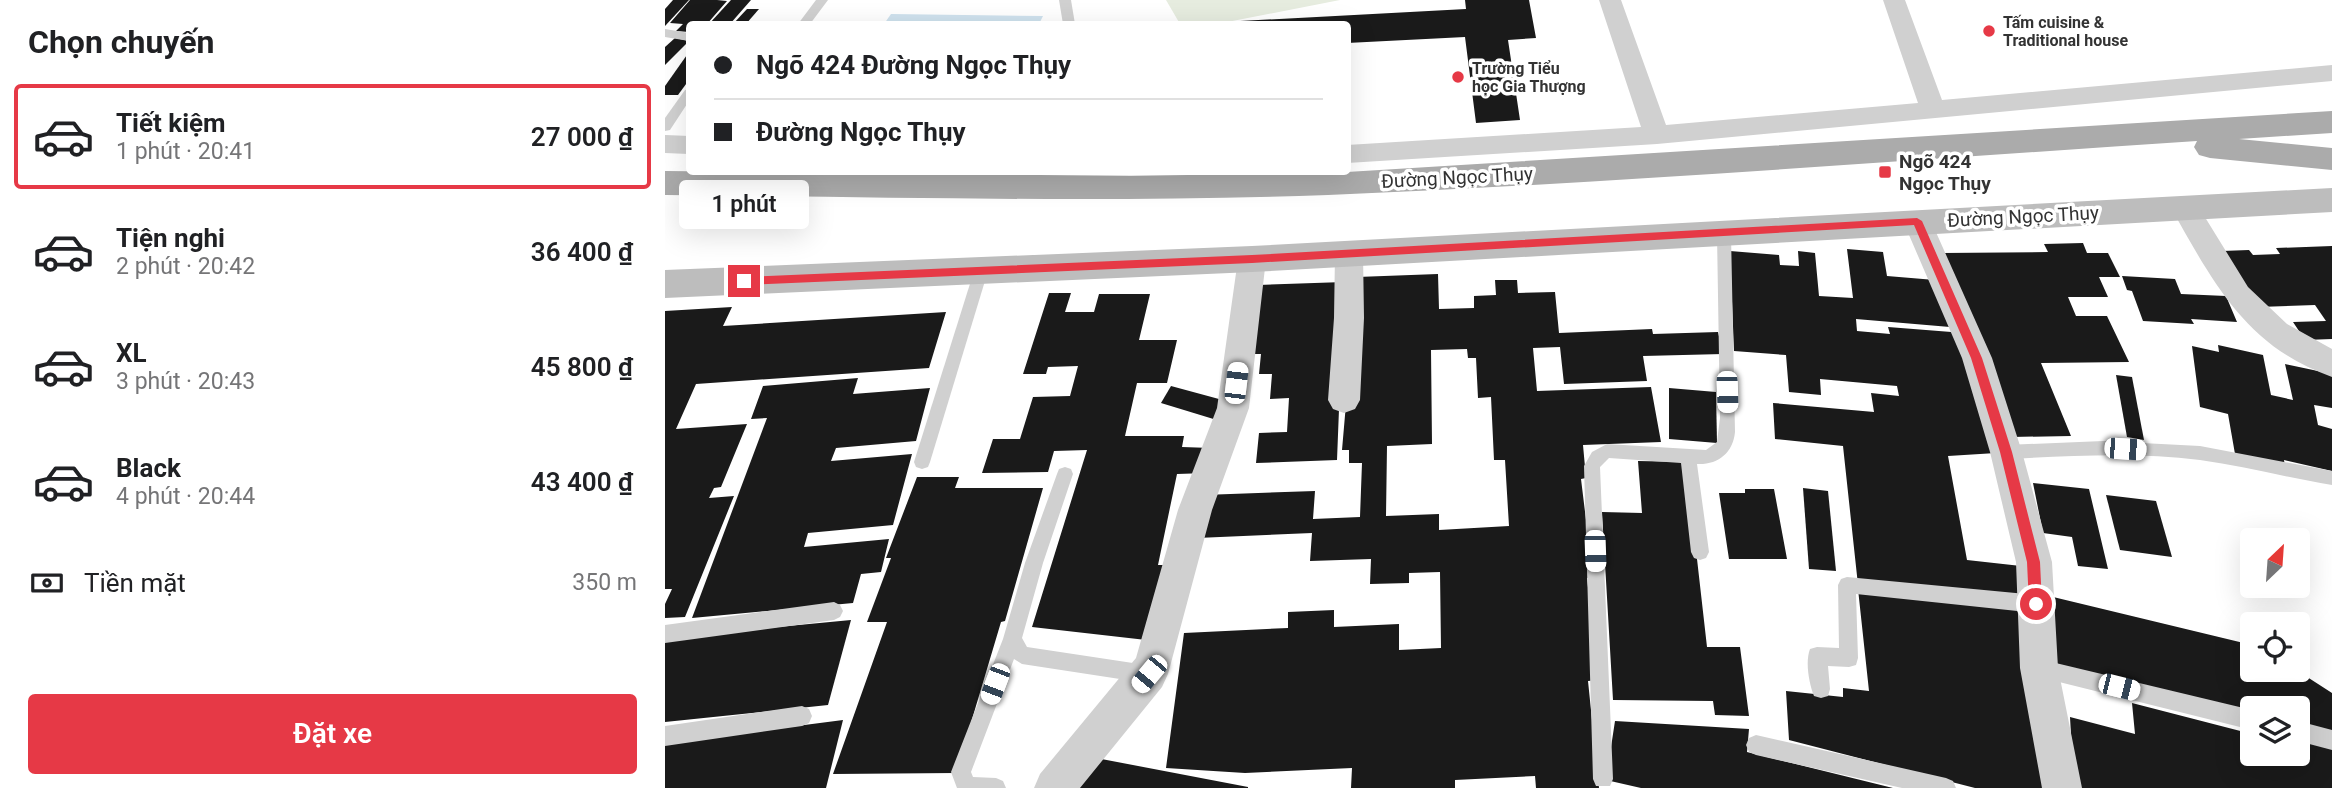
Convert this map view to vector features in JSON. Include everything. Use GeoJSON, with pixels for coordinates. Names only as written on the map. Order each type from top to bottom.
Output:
{"type":"FeatureCollection","features":[{"type":"Feature","properties":{"kind":"main road","name":"Đường Ngọc Thụy"},"geometry":{"type":"LineString","coordinates":[[665,183],[1131,188],[1326,183],[1522,174],[2332,122]]}},
{"type":"Feature","properties":{"kind":"main road"},"geometry":{"type":"LineString","coordinates":[[2139,135],[2233,151],[2332,159]]}},
{"type":"Feature","properties":{"kind":"street"},"geometry":{"type":"LineString","coordinates":[[1610,0],[1657,135]]}},
{"type":"Feature","properties":{"kind":"street"},"geometry":{"type":"LineString","coordinates":[[1894,0],[1933,109]]}},
{"type":"Feature","properties":{"kind":"street","name":"Đường Ngọc Thụy"},"geometry":{"type":"LineString","coordinates":[[1351,154],[1657,135],[2332,74]]}},
{"type":"Feature","properties":{"kind":"street"},"geometry":{"type":"LineString","coordinates":[[665,144],[686,145]]}},
{"type":"Feature","properties":{"kind":"street","name":"Đường Ngọc Thụy"},"geometry":{"type":"LineString","coordinates":[[665,284],[1252,259],[2332,200]]}},
{"type":"Feature","properties":{"kind":"street"},"geometry":{"type":"LineString","coordinates":[[2185,208],[2238,295],[2276,333],[2332,364]]}},
{"type":"Feature","properties":{"kind":"street"},"geometry":{"type":"LineString","coordinates":[[1917,221],[1977,358],[2006,452],[2034,562],[2039,668],[2062,788]]}},
{"type":"Feature","properties":{"kind":"street"},"geometry":{"type":"LineString","coordinates":[[1344,400],[1349,318],[1349,254]]}},
{"type":"Feature","properties":{"kind":"street"},"geometry":{"type":"LineString","coordinates":[[1054,788],[1149,674],[1195,510],[1233,408],[1252,259]]}},
{"type":"Feature","properties":{"kind":"lane"},"geometry":{"type":"LineString","coordinates":[[806,21],[822,0]]}},
{"type":"Feature","properties":{"kind":"lane"},"geometry":{"type":"LineString","coordinates":[[1065,0],[1068,21]]}},
{"type":"Feature","properties":{"kind":"lane"},"geometry":{"type":"LineString","coordinates":[[665,33],[686,36]]}},
{"type":"Feature","properties":{"kind":"lane"},"geometry":{"type":"LineString","coordinates":[[665,127],[686,97]]}},
{"type":"Feature","properties":{"kind":"lane"},"geometry":{"type":"LineString","coordinates":[[1603,779],[1591,466],[1607,451],[1706,457],[1719,453],[1726,440],[1724,234]]}},
{"type":"Feature","properties":{"kind":"lane"},"geometry":{"type":"LineString","coordinates":[[922,462],[981,271]]}},
{"type":"Feature","properties":{"kind":"lane"},"geometry":{"type":"LineString","coordinates":[[2006,452],[2100,447],[2201,453],[2287,472],[2332,478]]}},
{"type":"Feature","properties":{"kind":"lane"},"geometry":{"type":"LineString","coordinates":[[1688,456],[1700,552]]}},
{"type":"Feature","properties":{"kind":"lane"},"geometry":{"type":"LineString","coordinates":[[996,788],[967,787],[961,772],[1012,639],[1034,563],[1065,474]]}},
{"type":"Feature","properties":{"kind":"lane"},"geometry":{"type":"LineString","coordinates":[[1821,689],[1817,656],[1849,657],[1847,585],[2036,604]]}},
{"type":"Feature","properties":{"kind":"lane"},"geometry":{"type":"LineString","coordinates":[[665,634],[834,611]]}},
{"type":"Feature","properties":{"kind":"lane"},"geometry":{"type":"LineString","coordinates":[[1012,639],[1022,655],[1149,674]]}},
{"type":"Feature","properties":{"kind":"lane"},"geometry":{"type":"LineString","coordinates":[[2039,668],[2240,717]]}},
{"type":"Feature","properties":{"kind":"lane"},"geometry":{"type":"LineString","coordinates":[[665,736],[802,716]]}},
{"type":"Feature","properties":{"kind":"lane"},"geometry":{"type":"LineString","coordinates":[[2310,734],[2332,740]]}},
{"type":"Feature","properties":{"kind":"lane"},"geometry":{"type":"LineString","coordinates":[[1756,745],[1947,788]]}},
{"type":"Feature","properties":{"kind":"shaded area"},"geometry":{"type":"Polygon","coordinates":[[[1166,0],[1340,0],[1232,21],[1178,21],[1166,0]]]}},
{"type":"Feature","properties":{"kind":"water"},"geometry":{"type":"Polygon","coordinates":[[[891,14],[1043,16],[1040,21],[886,21],[891,14]]]}},
{"type":"Feature","properties":{"kind":"building"},"geometry":{"type":"Polygon","coordinates":[[[673,0],[689,0],[665,26],[665,9],[673,0]]]}},
{"type":"Feature","properties":{"kind":"building"},"geometry":{"type":"Polygon","coordinates":[[[690,0],[727,1],[710,21],[686,21],[686,32],[676,31],[683,24],[670,23],[690,0]]]}},
{"type":"Feature","properties":{"kind":"building"},"geometry":{"type":"Polygon","coordinates":[[[731,0],[751,0],[733,21],[712,21],[731,0]]]}},
{"type":"Feature","properties":{"kind":"building"},"geometry":{"type":"Polygon","coordinates":[[[1465,0],[1529,0],[1536,38],[1508,40],[1520,120],[1476,123],[1465,37],[1351,43],[1351,21],[1240,21],[1466,9],[1465,0]]]}},
{"type":"Feature","properties":{"kind":"building"},"geometry":{"type":"Polygon","coordinates":[[[747,9],[759,9],[749,21],[736,21],[747,9]]]}},
{"type":"Feature","properties":{"kind":"building"},"geometry":{"type":"Polygon","coordinates":[[[675,38],[686,40],[686,44],[665,65],[665,47],[675,38]]]}},
{"type":"Feature","properties":{"kind":"building"},"geometry":{"type":"Polygon","coordinates":[[[686,56],[686,84],[678,95],[665,95],[665,86],[686,56]]]}},
{"type":"Feature","properties":{"kind":"building"},"geometry":{"type":"Polygon","coordinates":[[[2083,243],[2087,253],[2108,253],[2120,277],[2099,277],[2108,297],[2068,297],[2076,316],[2107,316],[2129,362],[2041,363],[2071,436],[2011,437],[1943,253],[2048,252],[2044,244],[2083,243]]]}},
{"type":"Feature","properties":{"kind":"building"},"geometry":{"type":"Polygon","coordinates":[[[2332,246],[2332,339],[2305,340],[2293,322],[2326,321],[2315,305],[2258,307],[2222,251],[2249,250],[2253,255],[2280,254],[2276,248],[2332,246]]]}},
{"type":"Feature","properties":{"kind":"building"},"geometry":{"type":"Polygon","coordinates":[[[1847,249],[1883,252],[1887,276],[1935,280],[1950,327],[1856,319],[1857,331],[1890,334],[1888,327],[1964,333],[1996,453],[1948,456],[1967,560],[2021,566],[2028,600],[1858,585],[1843,446],[1775,439],[1773,403],[1874,412],[1871,393],[1899,396],[1897,386],[1820,379],[1821,395],[1789,392],[1786,355],[1734,351],[1730,251],[1779,255],[1780,265],[1799,266],[1798,251],[1815,253],[1819,296],[1853,298],[1847,249]]]}},
{"type":"Feature","properties":{"kind":"building"},"geometry":{"type":"Polygon","coordinates":[[[1438,274],[1439,309],[1474,308],[1474,296],[1496,295],[1495,280],[1517,280],[1518,293],[1555,292],[1559,333],[1652,329],[1653,334],[1718,332],[1723,354],[1643,356],[1647,381],[1564,384],[1560,347],[1533,348],[1537,391],[1651,387],[1661,442],[1583,445],[1586,478],[1581,479],[1593,577],[1587,578],[1598,680],[1588,681],[1599,788],[1536,788],[1535,776],[1455,780],[1455,788],[1351,788],[1352,768],[1245,773],[1166,768],[1184,633],[1288,628],[1288,612],[1334,610],[1334,627],[1399,624],[1399,650],[1441,648],[1440,572],[1409,573],[1409,583],[1370,584],[1371,559],[1310,561],[1312,533],[1197,538],[1203,495],[1315,491],[1313,519],[1360,517],[1362,463],[1349,463],[1349,450],[1342,450],[1357,277],[1438,274]],[[1467,349],[1431,350],[1432,444],[1387,446],[1386,516],[1439,514],[1439,530],[1509,526],[1505,460],[1494,460],[1491,397],[1478,398],[1476,358],[1468,358],[1467,349]]]}},
{"type":"Feature","properties":{"kind":"building"},"geometry":{"type":"Polygon","coordinates":[[[2122,276],[2175,279],[2181,294],[2226,296],[2237,322],[2191,319],[2194,324],[2143,321],[2132,291],[2127,290],[2122,276]]]}},
{"type":"Feature","properties":{"kind":"building"},"geometry":{"type":"Polygon","coordinates":[[[1344,282],[1337,460],[1256,463],[1259,433],[1287,432],[1289,398],[1270,399],[1272,374],[1259,374],[1261,354],[1251,354],[1258,285],[1344,282]]]}},
{"type":"Feature","properties":{"kind":"building"},"geometry":{"type":"Polygon","coordinates":[[[1049,293],[1071,293],[1065,312],[1094,312],[1099,294],[1150,294],[1139,340],[1177,340],[1167,383],[1137,383],[1125,436],[1184,436],[1182,447],[1211,448],[1207,473],[1177,474],[1158,565],[1170,565],[1155,641],[1032,627],[1087,450],[1054,451],[1048,472],[982,473],[993,439],[1020,439],[1033,397],[1070,396],[1078,366],[1048,367],[1046,374],[1023,374],[1049,293]]]}},
{"type":"Feature","properties":{"kind":"building"},"geometry":{"type":"Polygon","coordinates":[[[732,307],[723,326],[946,312],[929,368],[696,384],[676,429],[747,424],[721,487],[714,488],[709,498],[734,496],[685,617],[665,618],[665,604],[672,589],[665,589],[665,311],[732,307]]]}},
{"type":"Feature","properties":{"kind":"building"},"geometry":{"type":"Polygon","coordinates":[[[2218,345],[2263,355],[2271,395],[2293,400],[2285,364],[2332,374],[2332,408],[2314,405],[2318,425],[2332,429],[2332,471],[2284,460],[2285,466],[2235,454],[2228,414],[2200,407],[2192,346],[2219,352],[2218,345]]]}},
{"type":"Feature","properties":{"kind":"building"},"geometry":{"type":"Polygon","coordinates":[[[2116,375],[2132,377],[2144,440],[2127,437],[2116,375]]]}},
{"type":"Feature","properties":{"kind":"building"},"geometry":{"type":"Polygon","coordinates":[[[858,378],[853,394],[930,388],[916,441],[836,448],[831,461],[912,454],[893,525],[808,533],[804,547],[889,539],[881,572],[861,574],[853,603],[692,618],[767,418],[751,419],[763,386],[858,378]]]}},
{"type":"Feature","properties":{"kind":"building"},"geometry":{"type":"Polygon","coordinates":[[[1171,386],[1230,402],[1220,421],[1161,403],[1171,386]]]}},
{"type":"Feature","properties":{"kind":"building"},"geometry":{"type":"Polygon","coordinates":[[[1669,388],[1716,392],[1717,443],[1669,439],[1669,388]]]}},
{"type":"Feature","properties":{"kind":"building"},"geometry":{"type":"Polygon","coordinates":[[[1638,461],[1686,462],[1707,647],[1740,647],[1749,716],[1715,715],[1713,701],[1613,700],[1602,512],[1642,513],[1638,461]]]}},
{"type":"Feature","properties":{"kind":"building"},"geometry":{"type":"Polygon","coordinates":[[[917,477],[959,477],[955,488],[1043,488],[1005,621],[1001,622],[956,773],[833,774],[887,622],[867,622],[891,558],[886,558],[917,477]]]}},
{"type":"Feature","properties":{"kind":"building"},"geometry":{"type":"Polygon","coordinates":[[[2033,483],[2089,489],[2108,569],[2078,566],[2072,537],[2043,533],[2033,483]]]}},
{"type":"Feature","properties":{"kind":"building"},"geometry":{"type":"Polygon","coordinates":[[[1803,488],[1828,491],[1836,571],[1809,569],[1803,488]]]}},
{"type":"Feature","properties":{"kind":"building"},"geometry":{"type":"Polygon","coordinates":[[[1745,489],[1774,489],[1787,559],[1729,559],[1719,493],[1745,493],[1745,489]]]}},
{"type":"Feature","properties":{"kind":"building"},"geometry":{"type":"Polygon","coordinates":[[[2106,495],[2156,501],[2172,557],[2120,550],[2106,495]]]}},
{"type":"Feature","properties":{"kind":"building"},"geometry":{"type":"Polygon","coordinates":[[[1858,589],[2019,606],[2052,788],[1975,788],[1789,740],[1786,691],[1843,697],[1843,688],[1869,691],[1858,589]]]}},
{"type":"Feature","properties":{"kind":"building"},"geometry":{"type":"Polygon","coordinates":[[[2049,596],[2240,642],[2240,682],[2310,682],[2310,679],[2332,693],[2332,735],[2310,730],[2310,696],[2240,696],[2240,712],[2053,666],[2049,596]]]}},
{"type":"Feature","properties":{"kind":"building"},"geometry":{"type":"Polygon","coordinates":[[[851,620],[828,705],[665,722],[665,638],[851,620]]]}},
{"type":"Feature","properties":{"kind":"building"},"geometry":{"type":"Polygon","coordinates":[[[2132,703],[2240,731],[2240,766],[2310,766],[2310,740],[2332,746],[2332,788],[2074,788],[2070,717],[2135,734],[2132,703]]]}},
{"type":"Feature","properties":{"kind":"building"},"geometry":{"type":"Polygon","coordinates":[[[843,720],[826,788],[665,788],[665,743],[843,720]]]}},
{"type":"Feature","properties":{"kind":"building"},"geometry":{"type":"Polygon","coordinates":[[[1615,721],[1749,729],[1747,752],[1893,788],[1641,788],[1606,780],[1615,721]]]}},
{"type":"Feature","properties":{"kind":"building"},"geometry":{"type":"Polygon","coordinates":[[[1091,757],[1248,787],[1248,788],[1065,788],[1091,757]]]}},
{"type":"Feature","properties":{"kind":"place","name":"Tấm cuisine & Traditional house"},"geometry":{"type":"Point","coordinates":[1989,31]}},
{"type":"Feature","properties":{"kind":"place","name":"Trường Tiểu học Gia Thượng"},"geometry":{"type":"Point","coordinates":[1458,77]}},
{"type":"Feature","properties":{"kind":"place","name":"Ngõ 424 Ngọc Thụy"},"geometry":{"type":"Point","coordinates":[1885,172]}},
{"type":"Feature","properties":{"kind":"route"},"geometry":{"type":"LineString","coordinates":[[744,281],[1252,259],[1917,221],[1977,358],[2006,452],[2034,562],[2036,604]]}}]}
